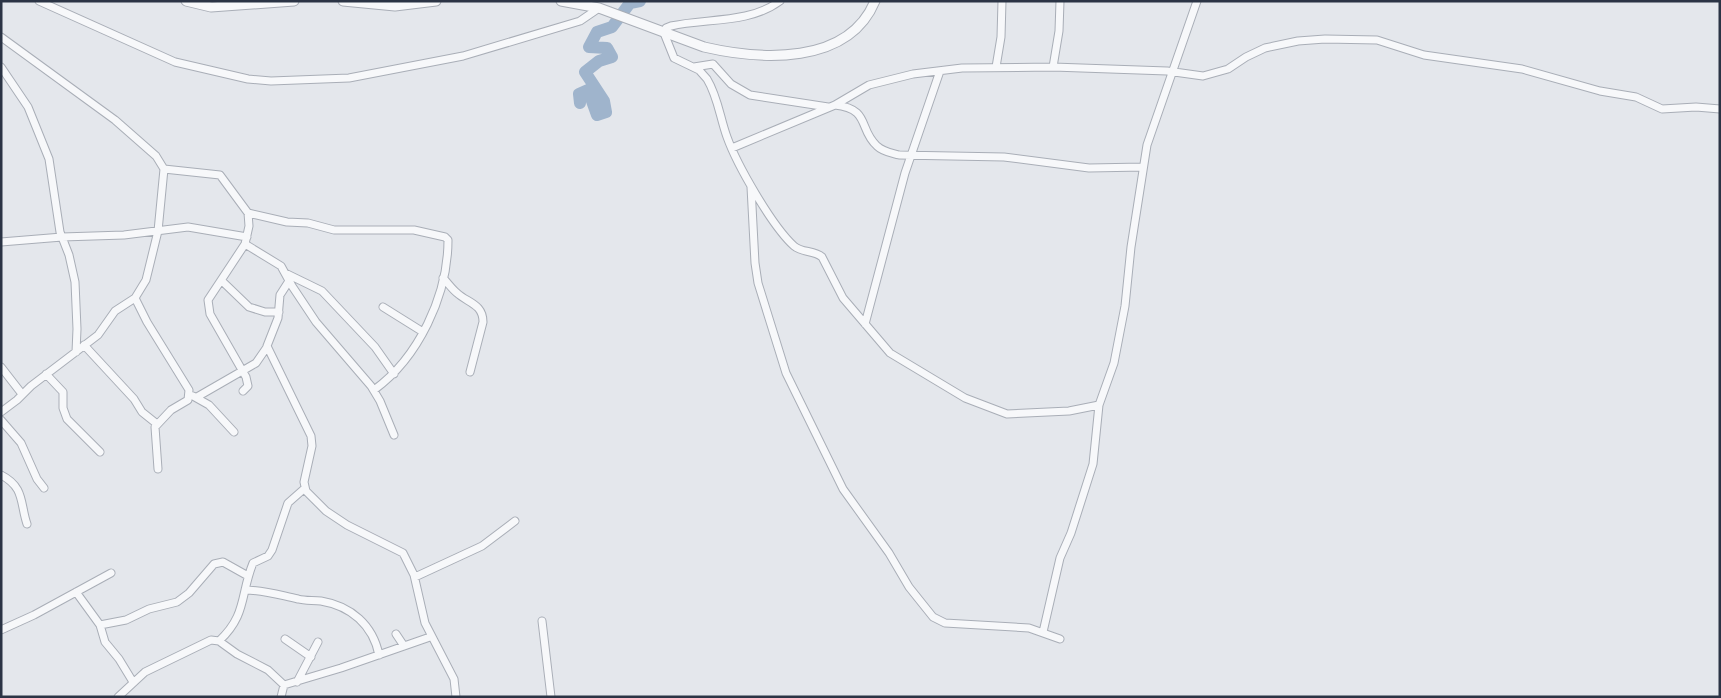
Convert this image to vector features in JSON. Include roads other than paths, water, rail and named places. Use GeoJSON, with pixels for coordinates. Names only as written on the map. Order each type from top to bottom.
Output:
{"type":"FeatureCollection","features":[{"type":"Feature","properties":{"kind":"street"},"geometry":{"type":"LineString","coordinates":[[39,1],[175,62],[238,77],[271,81],[349,78],[463,56],[580,21],[599,8]]}},
{"type":"Feature","properties":{"kind":"street"},"geometry":{"type":"LineString","coordinates":[[186,1],[210,7],[294,1]]}},
{"type":"Feature","properties":{"kind":"street"},"geometry":{"type":"LineString","coordinates":[[343,1],[395,6],[436,1]]}},
{"type":"Feature","properties":{"kind":"street"},"geometry":{"type":"LineString","coordinates":[[561,1],[599,8],[664,33],[722,51],[771,56],[794,54],[827,47],[841,40],[868,15],[875,1]]}},
{"type":"Feature","properties":{"kind":"street"},"geometry":{"type":"LineString","coordinates":[[780,1],[771,7],[721,22],[671,26],[666,28],[664,33],[674,58],[694,67],[703,74],[710,84],[732,148],[751,184],[794,246],[800,250],[818,254],[825,260],[843,298],[897,359],[965,398],[1007,414],[1069,411],[1100,405]]}},
{"type":"Feature","properties":{"kind":"street"},"geometry":{"type":"LineString","coordinates":[[996,67],[1001,37],[1002,1]]}},
{"type":"Feature","properties":{"kind":"street"},"geometry":{"type":"LineString","coordinates":[[1053,67],[1059,31],[1060,1]]}},
{"type":"Feature","properties":{"kind":"street"},"geometry":{"type":"LineString","coordinates":[[1043,632],[1060,558],[1071,533],[1093,464],[1100,405],[1113,370],[1125,306],[1143,168],[1150,135],[1197,1]]}},
{"type":"Feature","properties":{"kind":"street"},"geometry":{"type":"LineString","coordinates":[[1,37],[115,120],[156,156],[164,169],[158,231],[146,280],[135,298],[115,311],[98,335],[46,374],[1,412]]}},
{"type":"Feature","properties":{"kind":"street"},"geometry":{"type":"LineString","coordinates":[[732,148],[832,106],[869,84],[884,79],[940,71],[996,67],[1053,67],[1172,72],[1203,76],[1213,74],[1265,48],[1298,41],[1377,40],[1424,55],[1522,69],[1555,76],[1600,91],[1636,97],[1662,109],[1696,107],[1720,109]]}},
{"type":"Feature","properties":{"kind":"street"},"geometry":{"type":"LineString","coordinates":[[694,67],[713,64],[731,84],[750,95],[848,107],[858,112],[873,142],[880,148],[910,156],[1004,157],[1089,168],[1143,168]]}},
{"type":"Feature","properties":{"kind":"street"},"geometry":{"type":"LineString","coordinates":[[1,67],[25,103],[43,143],[56,198],[62,237],[69,255],[75,282],[77,314],[76,352]]}},
{"type":"Feature","properties":{"kind":"street"},"geometry":{"type":"LineString","coordinates":[[865,324],[910,156],[940,71]]}},
{"type":"Feature","properties":{"kind":"street"},"geometry":{"type":"LineString","coordinates":[[164,169],[220,175],[248,213],[250,226],[246,241],[222,281],[210,295],[208,306],[243,370],[248,384],[243,390]]}},
{"type":"Feature","properties":{"kind":"street"},"geometry":{"type":"LineString","coordinates":[[751,184],[755,263],[758,283],[786,373],[843,489],[889,553],[909,587],[938,620],[960,626],[1029,628],[1060,639]]}},
{"type":"Feature","properties":{"kind":"street"},"geometry":{"type":"LineString","coordinates":[[248,213],[287,222],[308,223],[334,230],[414,230],[445,237],[448,240],[443,278],[423,332],[394,374],[374,390]]}},
{"type":"Feature","properties":{"kind":"street"},"geometry":{"type":"LineString","coordinates":[[1,242],[118,235],[188,227],[246,241],[275,261],[286,273],[322,291],[375,347],[394,374]]}},
{"type":"Feature","properties":{"kind":"street"},"geometry":{"type":"LineString","coordinates":[[286,273],[289,281],[316,322],[374,390],[394,435]]}},
{"type":"Feature","properties":{"kind":"street"},"geometry":{"type":"LineString","coordinates":[[443,278],[458,294],[476,305],[482,313],[483,322],[470,372]]}},
{"type":"Feature","properties":{"kind":"street"},"geometry":{"type":"LineString","coordinates":[[222,281],[249,307],[279,312]]}},
{"type":"Feature","properties":{"kind":"street"},"geometry":{"type":"LineString","coordinates":[[158,469],[154,432],[157,424],[194,396],[258,362],[267,347],[279,312],[280,295],[289,281]]}},
{"type":"Feature","properties":{"kind":"street"},"geometry":{"type":"LineString","coordinates":[[135,298],[147,322],[194,396],[210,405],[234,432]]}},
{"type":"Feature","properties":{"kind":"street"},"geometry":{"type":"LineString","coordinates":[[382,307],[423,332]]}},
{"type":"Feature","properties":{"kind":"street"},"geometry":{"type":"LineString","coordinates":[[84,345],[134,399],[142,412],[157,424]]}},
{"type":"Feature","properties":{"kind":"street"},"geometry":{"type":"LineString","coordinates":[[219,641],[233,627],[240,614],[252,563],[268,556],[272,550],[288,503],[305,488],[311,436],[267,347]]}},
{"type":"Feature","properties":{"kind":"street"},"geometry":{"type":"LineString","coordinates":[[1,367],[22,394]]}},
{"type":"Feature","properties":{"kind":"street"},"geometry":{"type":"LineString","coordinates":[[46,374],[63,392],[63,408],[67,419],[100,452]]}},
{"type":"Feature","properties":{"kind":"street"},"geometry":{"type":"LineString","coordinates":[[1,420],[21,443],[37,479],[44,488]]}},
{"type":"Feature","properties":{"kind":"street"},"geometry":{"type":"LineString","coordinates":[[1,475],[17,488],[22,498],[27,524]]}},
{"type":"Feature","properties":{"kind":"street"},"geometry":{"type":"LineString","coordinates":[[305,488],[315,502],[347,525],[399,550],[408,561],[415,577],[418,599],[430,637],[454,679],[456,697]]}},
{"type":"Feature","properties":{"kind":"street"},"geometry":{"type":"LineString","coordinates":[[415,577],[482,546],[515,521]]}},
{"type":"Feature","properties":{"kind":"street"},"geometry":{"type":"LineString","coordinates":[[100,625],[126,620],[149,609],[177,602],[190,593],[214,564],[223,562],[248,576]]}},
{"type":"Feature","properties":{"kind":"street"},"geometry":{"type":"LineString","coordinates":[[2,629],[111,573]]}},
{"type":"Feature","properties":{"kind":"street"},"geometry":{"type":"LineString","coordinates":[[245,590],[262,590],[296,599],[322,601],[344,609],[371,630],[379,655]]}},
{"type":"Feature","properties":{"kind":"street"},"geometry":{"type":"LineString","coordinates":[[76,592],[100,625],[105,642],[119,658],[133,682]]}},
{"type":"Feature","properties":{"kind":"street"},"geometry":{"type":"LineString","coordinates":[[542,621],[551,697]]}},
{"type":"Feature","properties":{"kind":"street"},"geometry":{"type":"LineString","coordinates":[[396,634],[404,646]]}},
{"type":"Feature","properties":{"kind":"street"},"geometry":{"type":"LineString","coordinates":[[284,685],[430,637]]}},
{"type":"Feature","properties":{"kind":"street"},"geometry":{"type":"LineString","coordinates":[[285,639],[310,657]]}},
{"type":"Feature","properties":{"kind":"street"},"geometry":{"type":"LineString","coordinates":[[118,697],[145,672],[180,657],[199,644],[211,640],[219,641],[237,654],[268,670],[284,685]]}},
{"type":"Feature","properties":{"kind":"street"},"geometry":{"type":"LineString","coordinates":[[296,682],[318,642]]}},
{"type":"Feature","properties":{"kind":"street"},"geometry":{"type":"LineString","coordinates":[[281,697],[284,685]]}},
{"type":"Feature","properties":{"kind":"waterway"},"geometry":{"type":"LineString","coordinates":[[580,103],[579,94],[588,90],[597,115],[606,112],[604,101],[585,72],[599,61],[612,57],[607,48],[589,47],[597,32],[612,27],[630,3],[640,1]]}}]}
